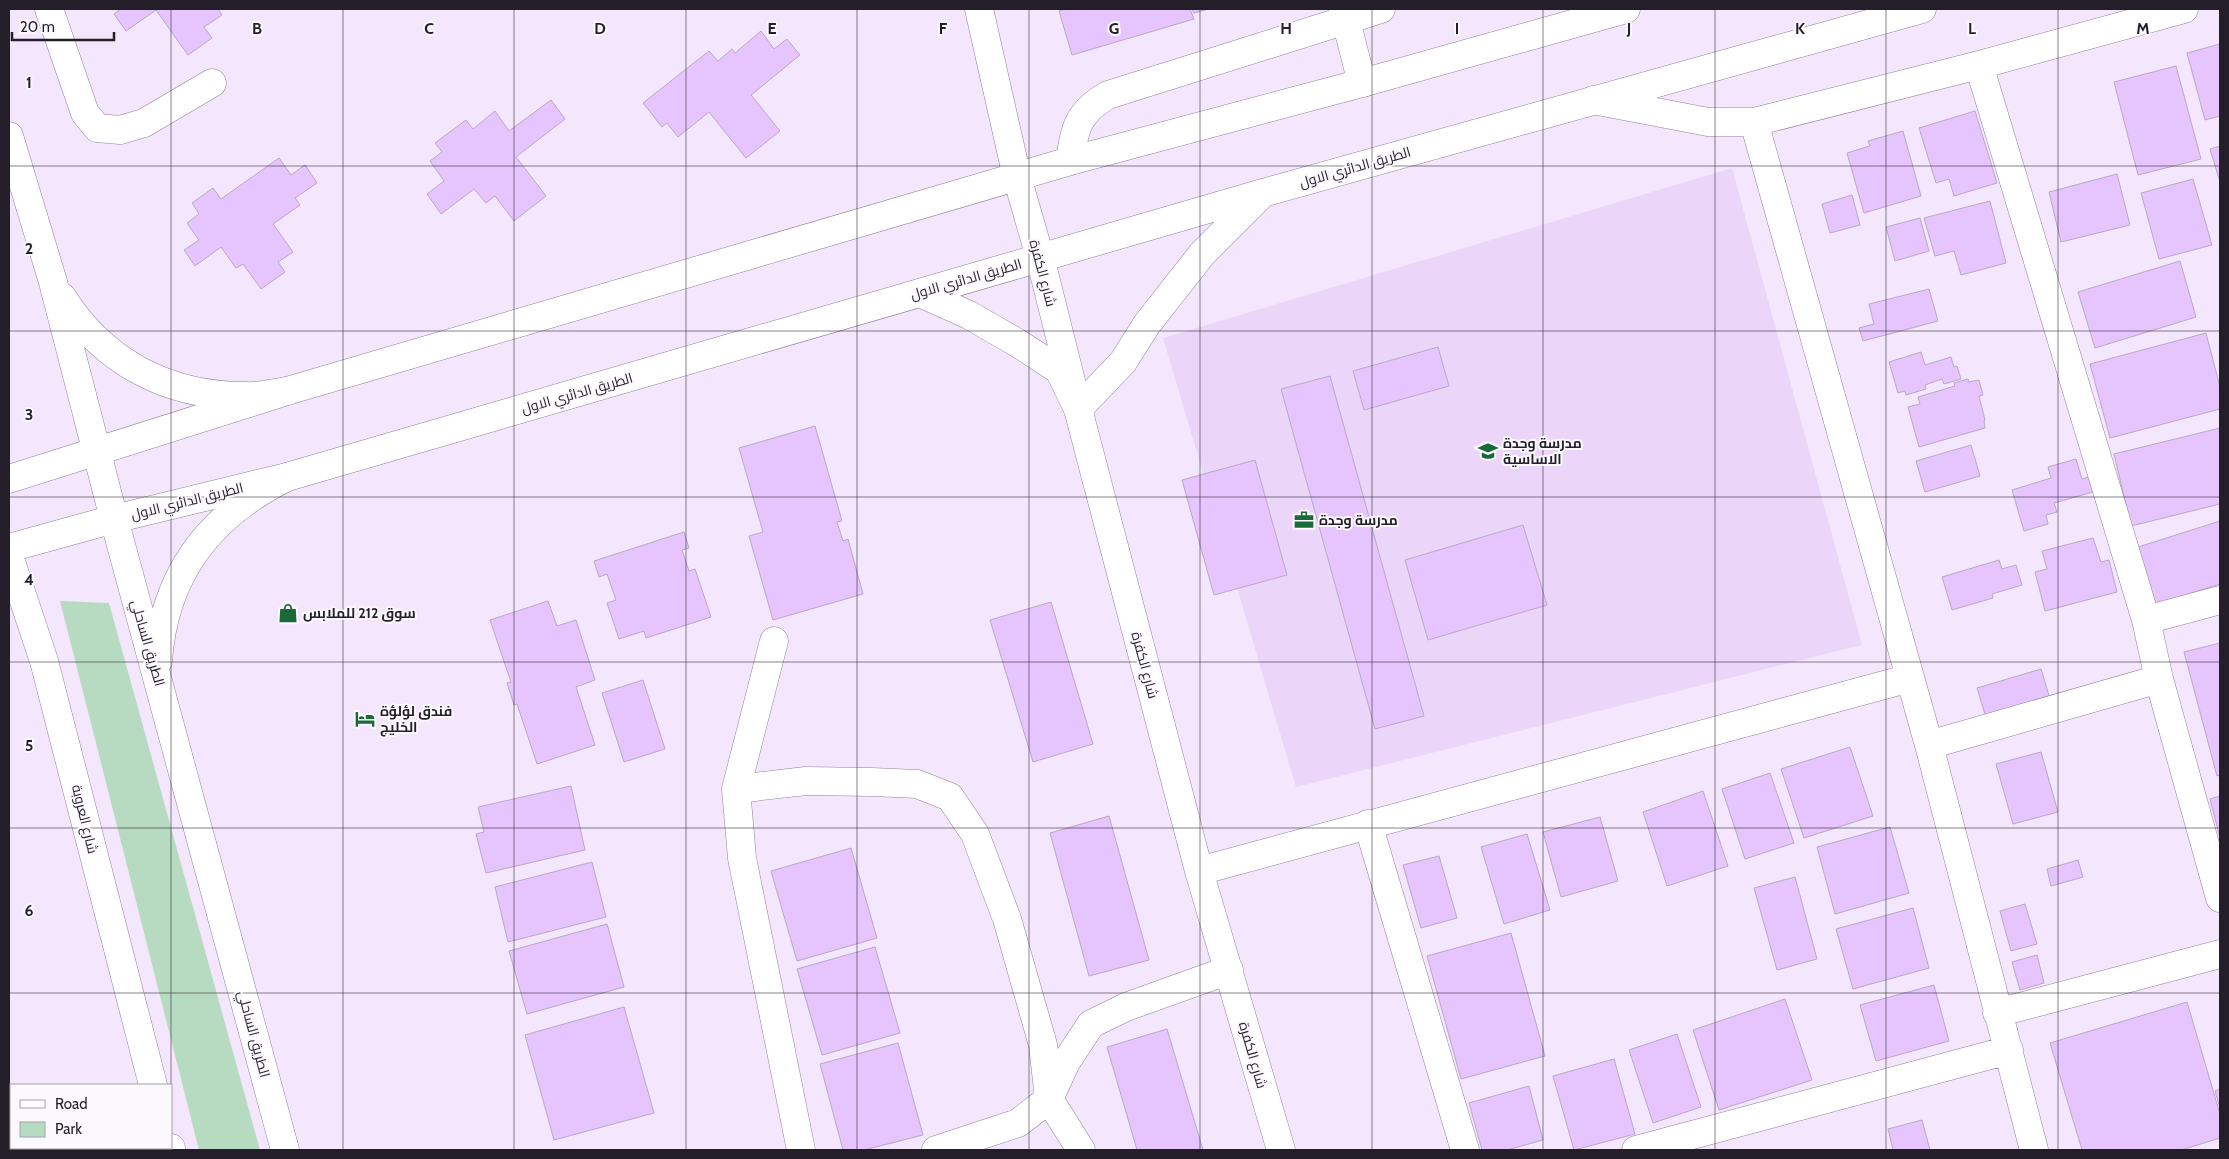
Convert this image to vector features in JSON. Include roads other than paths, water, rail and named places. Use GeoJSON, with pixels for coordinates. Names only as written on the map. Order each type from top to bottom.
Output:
{"type":"FeatureCollection","features":[{"type":"Feature","properties":{"kind":"main road"},"geometry":{"type":"LineString","coordinates":[[49,9],[86,113],[97,128],[120,130],[144,123],[212,83]]}},
{"type":"Feature","properties":{"kind":"main road","name":"شارع الكفرة"},"geometry":{"type":"LineString","coordinates":[[979,9],[1017,178],[1040,257],[1199,871],[1280,1150]]}},
{"type":"Feature","properties":{"kind":"main road"},"geometry":{"type":"LineString","coordinates":[[1070,161],[1073,133],[1080,119],[1090,108],[1108,96],[1344,14],[1381,9]]}},
{"type":"Feature","properties":{"kind":"main road"},"geometry":{"type":"LineString","coordinates":[[9,479],[288,391],[1070,161],[1362,83],[1626,9]]}},
{"type":"Feature","properties":{"kind":"main road","name":"الطريق الدائري الاول"},"geometry":{"type":"LineString","coordinates":[[9,548],[114,518],[287,477],[1040,257],[1592,100],[1922,9]]}},
{"type":"Feature","properties":{"kind":"main road"},"geometry":{"type":"LineString","coordinates":[[1592,100],[1708,122],[1754,122],[1979,65],[2184,9]]}},
{"type":"Feature","properties":{"kind":"main road"},"geometry":{"type":"LineString","coordinates":[[1344,14],[1362,83]]}},
{"type":"Feature","properties":{"kind":"main road"},"geometry":{"type":"LineString","coordinates":[[1979,65],[2146,620],[2160,679],[2220,898]]}},
{"type":"Feature","properties":{"kind":"main road"},"geometry":{"type":"LineString","coordinates":[[1754,122],[1929,745],[2034,1150]]}},
{"type":"Feature","properties":{"kind":"main road","name":"الطريق الساحلي"},"geometry":{"type":"LineString","coordinates":[[9,136],[53,282],[114,518],[285,1150]]}},
{"type":"Feature","properties":{"kind":"main road"},"geometry":{"type":"LineString","coordinates":[[920,293],[969,315],[1059,370],[1078,409],[1123,362],[1147,324],[1202,254],[1264,193]]}},
{"type":"Feature","properties":{"kind":"main road"},"geometry":{"type":"LineString","coordinates":[[53,282],[74,315],[101,345],[133,368],[169,385],[208,394],[248,397],[288,391]]}},
{"type":"Feature","properties":{"kind":"main road"},"geometry":{"type":"LineString","coordinates":[[157,675],[166,613],[177,584],[192,556],[211,531],[233,509],[259,491],[287,477]]}},
{"type":"Feature","properties":{"kind":"main road","name":"شارع العروبة"},"geometry":{"type":"LineString","coordinates":[[9,556],[44,661],[153,1084]]}},
{"type":"Feature","properties":{"kind":"main road"},"geometry":{"type":"LineString","coordinates":[[2146,620],[2220,600]]}},
{"type":"Feature","properties":{"kind":"main road"},"geometry":{"type":"LineString","coordinates":[[9,620],[18,628],[44,661]]}},
{"type":"Feature","properties":{"kind":"main road"},"geometry":{"type":"LineString","coordinates":[[774,641],[736,789],[742,858],[802,1150]]}},
{"type":"Feature","properties":{"kind":"main road"},"geometry":{"type":"LineString","coordinates":[[1199,871],[1910,678]]}},
{"type":"Feature","properties":{"kind":"main road"},"geometry":{"type":"LineString","coordinates":[[1929,745],[2160,679]]}},
{"type":"Feature","properties":{"kind":"main road"},"geometry":{"type":"LineString","coordinates":[[736,789],[806,781],[872,782],[917,784],[950,797],[975,834],[1007,919],[1043,1045],[1049,1099],[1081,1150]]}},
{"type":"Feature","properties":{"kind":"main road"},"geometry":{"type":"LineString","coordinates":[[1368,824],[1465,1150]]}},
{"type":"Feature","properties":{"kind":"main road"},"geometry":{"type":"LineString","coordinates":[[1997,1013],[2220,954]]}},
{"type":"Feature","properties":{"kind":"main road"},"geometry":{"type":"LineString","coordinates":[[936,1150],[1018,1123],[1049,1099],[1066,1062],[1091,1024],[1126,1007],[1229,970]]}},
{"type":"Feature","properties":{"kind":"main road"},"geometry":{"type":"LineString","coordinates":[[1636,1150],[2009,1050]]}},
{"type":"Feature","properties":{"kind":"place","name":"مدرسة وجدة الاساسية"},"geometry":{"type":"Point","coordinates":[1488,451]}},
{"type":"Feature","properties":{"kind":"place","name":"مدرسة وجدة"},"geometry":{"type":"Point","coordinates":[1304,520]}},
{"type":"Feature","properties":{"kind":"place","name":"سوق 212 للملابس"},"geometry":{"type":"Point","coordinates":[288,613]}},
{"type":"Feature","properties":{"kind":"place","name":"فندق لؤلؤة الخليج"},"geometry":{"type":"Point","coordinates":[365,719]}}]}
